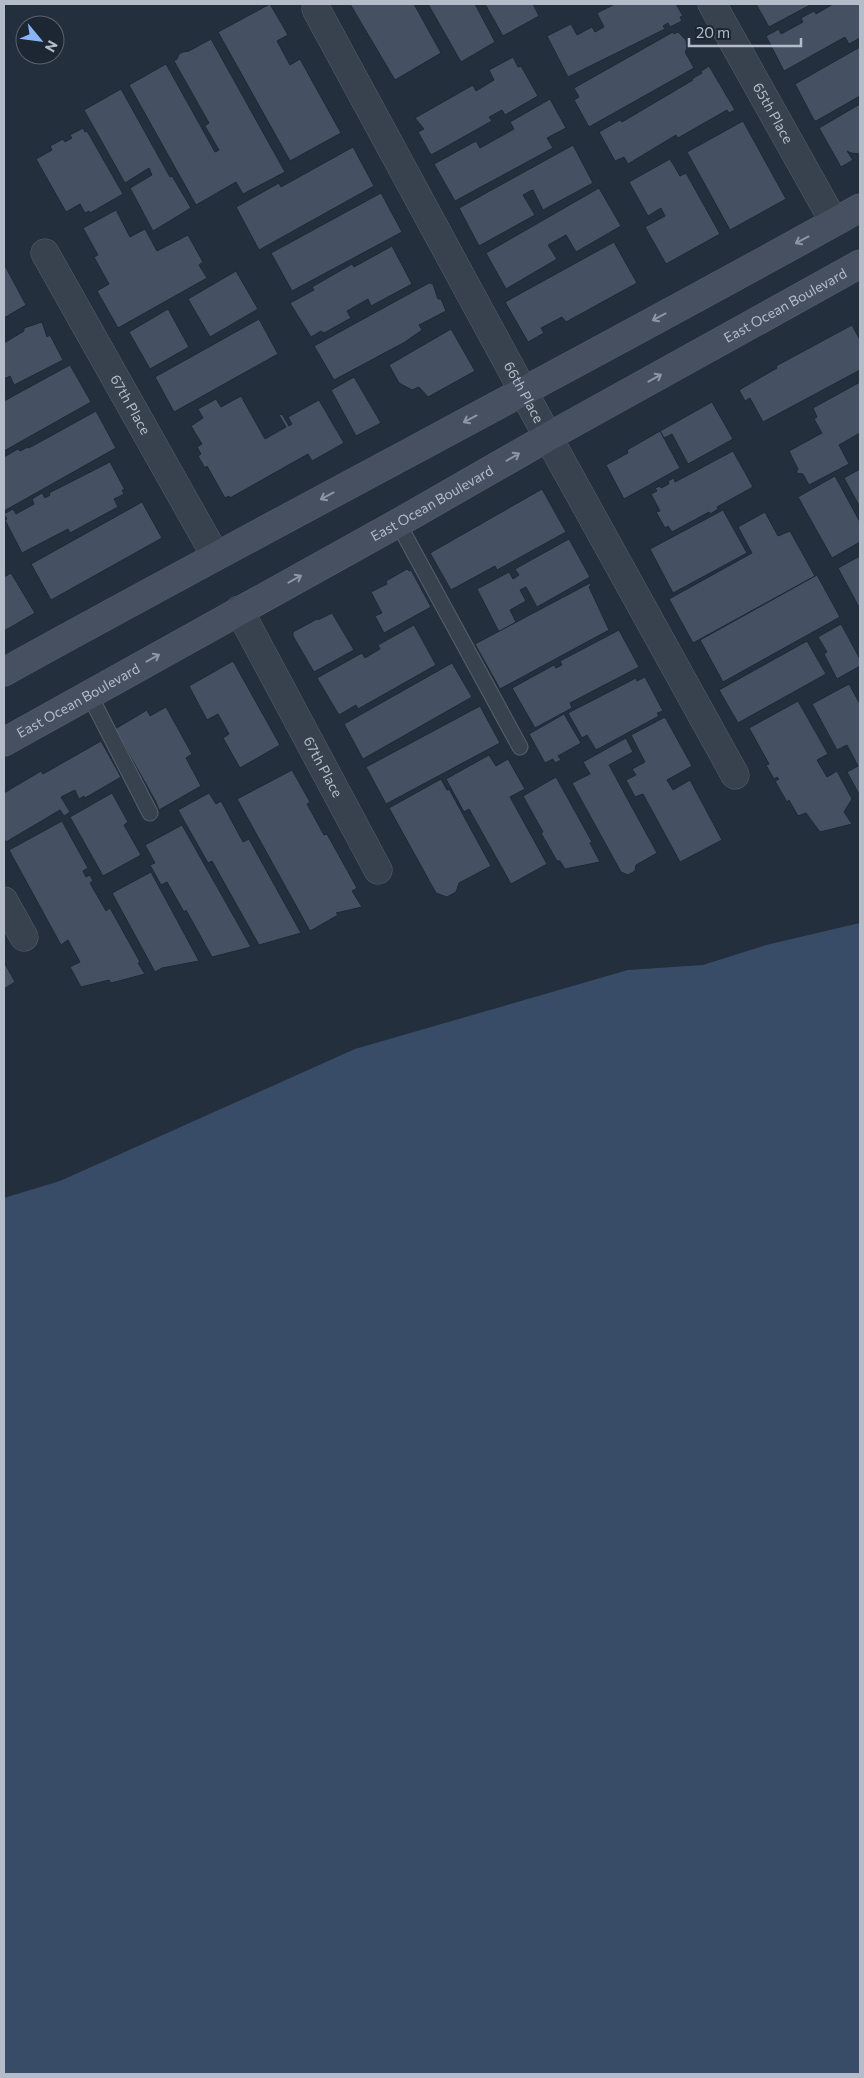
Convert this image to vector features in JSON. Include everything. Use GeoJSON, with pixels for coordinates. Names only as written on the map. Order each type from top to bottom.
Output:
{"type":"FeatureCollection","features":[{"type":"Feature","properties":{"kind":"main road"},"geometry":{"type":"LineString","coordinates":[[4,672],[215,555],[860,208]]}},
{"type":"Feature","properties":{"kind":"main road","name":"East Ocean Boulevard"},"geometry":{"type":"LineString","coordinates":[[4,742],[398,523],[548,437],[857,272]]}},
{"type":"Feature","properties":{"kind":"street","name":"65th Place"},"geometry":{"type":"LineString","coordinates":[[712,4],[834,222]]}},
{"type":"Feature","properties":{"kind":"street","name":"66th Place"},"geometry":{"type":"LineString","coordinates":[[316,9],[548,437],[735,775]]}},
{"type":"Feature","properties":{"kind":"street","name":"67th Place"},"geometry":{"type":"LineString","coordinates":[[46,253],[215,555]]}},
{"type":"Feature","properties":{"kind":"street","name":"67th Place"},"geometry":{"type":"LineString","coordinates":[[239,610],[378,870]]}},
{"type":"Feature","properties":{"kind":"street"},"geometry":{"type":"LineString","coordinates":[[4,901],[24,937]]}},
{"type":"Feature","properties":{"kind":"lane"},"geometry":{"type":"LineString","coordinates":[[398,523],[520,748]]}},
{"type":"Feature","properties":{"kind":"lane"},"geometry":{"type":"LineString","coordinates":[[89,694],[150,813]]}},
{"type":"Feature","properties":{"kind":"water"},"geometry":{"type":"Polygon","coordinates":[[[860,923],[860,2074],[4,2074],[4,1198],[60,1181],[355,1049],[628,970],[703,965],[766,945],[860,923]]]}},
{"type":"Feature","properties":{"kind":"building"},"geometry":{"type":"Polygon","coordinates":[[[270,4],[288,35],[277,41],[290,65],[300,59],[341,133],[290,161],[218,32],[270,4]]]}},
{"type":"Feature","properties":{"kind":"building"},"geometry":{"type":"Polygon","coordinates":[[[350,4],[414,4],[441,53],[395,80],[350,4]]]}},
{"type":"Feature","properties":{"kind":"building"},"geometry":{"type":"Polygon","coordinates":[[[428,4],[475,4],[495,42],[461,62],[428,4]]]}},
{"type":"Feature","properties":{"kind":"building"},"geometry":{"type":"Polygon","coordinates":[[[485,4],[533,4],[539,16],[503,36],[485,4]]]}},
{"type":"Feature","properties":{"kind":"building"},"geometry":{"type":"Polygon","coordinates":[[[615,4],[676,4],[683,16],[680,17],[682,21],[670,27],[668,23],[663,26],[665,29],[568,77],[547,36],[571,24],[577,35],[592,27],[595,32],[604,27],[597,13],[615,4]]]}},
{"type":"Feature","properties":{"kind":"building"},"geometry":{"type":"Polygon","coordinates":[[[756,4],[812,4],[769,27],[756,4]]]}},
{"type":"Feature","properties":{"kind":"building"},"geometry":{"type":"Polygon","coordinates":[[[833,4],[860,4],[860,38],[849,44],[845,37],[784,71],[766,36],[779,29],[781,34],[803,22],[801,18],[814,11],[816,14],[833,4]]]}},
{"type":"Feature","properties":{"kind":"building"},"geometry":{"type":"Polygon","coordinates":[[[673,32],[674,34],[678,32],[686,40],[687,49],[685,52],[694,68],[589,127],[574,100],[579,97],[574,88],[673,32]]]}},
{"type":"Feature","properties":{"kind":"building"},"geometry":{"type":"Polygon","coordinates":[[[211,39],[285,172],[243,194],[236,182],[196,205],[129,85],[166,64],[215,152],[219,150],[205,126],[209,123],[174,61],[179,54],[189,51],[211,39]]]}},
{"type":"Feature","properties":{"kind":"building"},"geometry":{"type":"Polygon","coordinates":[[[860,47],[860,96],[816,121],[814,120],[795,84],[860,47]]]}},
{"type":"Feature","properties":{"kind":"building"},"geometry":{"type":"Polygon","coordinates":[[[513,57],[518,67],[521,66],[538,96],[505,115],[502,110],[489,117],[492,121],[431,155],[418,132],[424,129],[415,118],[473,85],[476,91],[494,80],[489,70],[513,57]]]}},
{"type":"Feature","properties":{"kind":"building"},"geometry":{"type":"Polygon","coordinates":[[[709,66],[735,110],[729,113],[727,110],[678,138],[676,135],[628,164],[624,157],[615,161],[599,132],[620,120],[622,122],[693,80],[709,66]]]}},
{"type":"Feature","properties":{"kind":"building"},"geometry":{"type":"Polygon","coordinates":[[[121,89],[170,177],[172,176],[191,208],[153,231],[130,188],[152,175],[149,168],[125,183],[84,110],[121,89]]]}},
{"type":"Feature","properties":{"kind":"building"},"geometry":{"type":"Polygon","coordinates":[[[550,99],[566,128],[547,138],[553,148],[455,201],[434,164],[476,141],[480,148],[514,129],[510,122],[550,99]]]}},
{"type":"Feature","properties":{"kind":"building"},"geometry":{"type":"Polygon","coordinates":[[[860,104],[860,154],[847,151],[853,160],[841,167],[819,128],[860,104]]]}},
{"type":"Feature","properties":{"kind":"building"},"geometry":{"type":"Polygon","coordinates":[[[743,121],[786,199],[730,230],[687,152],[743,121]]]}},
{"type":"Feature","properties":{"kind":"building"},"geometry":{"type":"Polygon","coordinates":[[[83,128],[85,132],[87,131],[123,194],[90,213],[89,211],[85,213],[80,204],[66,212],[36,159],[52,150],[50,146],[63,139],[65,142],[72,138],[70,135],[83,128]]]}},
{"type":"Feature","properties":{"kind":"building"},"geometry":{"type":"Polygon","coordinates":[[[573,145],[593,183],[543,210],[533,190],[530,191],[523,195],[535,215],[479,246],[459,208],[573,145]]]}},
{"type":"Feature","properties":{"kind":"building"},"geometry":{"type":"Polygon","coordinates":[[[353,147],[374,186],[259,250],[236,207],[279,183],[281,187],[353,147]]]}},
{"type":"Feature","properties":{"kind":"building"},"geometry":{"type":"Polygon","coordinates":[[[670,159],[680,176],[686,173],[720,234],[666,264],[645,227],[665,216],[661,208],[648,216],[629,182],[670,159]]]}},
{"type":"Feature","properties":{"kind":"building"},"geometry":{"type":"Polygon","coordinates":[[[599,188],[621,226],[576,252],[566,235],[548,245],[557,259],[506,289],[486,253],[599,188]]]}},
{"type":"Feature","properties":{"kind":"building"},"geometry":{"type":"Polygon","coordinates":[[[381,193],[402,232],[292,291],[271,253],[381,193]]]}},
{"type":"Feature","properties":{"kind":"building"},"geometry":{"type":"Polygon","coordinates":[[[116,210],[130,237],[145,229],[157,251],[188,235],[203,262],[199,265],[207,278],[118,328],[97,291],[109,284],[94,257],[98,255],[83,228],[116,210]]]}},
{"type":"Feature","properties":{"kind":"building"},"geometry":{"type":"Polygon","coordinates":[[[614,242],[637,283],[566,322],[562,317],[541,328],[544,333],[528,342],[505,302],[614,242]]]}},
{"type":"Feature","properties":{"kind":"building"},"geometry":{"type":"Polygon","coordinates":[[[392,246],[412,284],[371,306],[368,299],[347,311],[351,318],[324,333],[321,331],[311,337],[290,303],[314,290],[312,287],[352,264],[354,267],[392,246]]]}},
{"type":"Feature","properties":{"kind":"building"},"geometry":{"type":"Polygon","coordinates":[[[4,264],[26,305],[4,318],[4,264]]]}},
{"type":"Feature","properties":{"kind":"building"},"geometry":{"type":"Polygon","coordinates":[[[236,271],[258,309],[210,337],[188,299],[236,271]]]}},
{"type":"Feature","properties":{"kind":"building"},"geometry":{"type":"Polygon","coordinates":[[[429,283],[433,284],[438,299],[441,299],[446,311],[419,325],[422,330],[405,342],[334,380],[314,346],[429,283]]]}},
{"type":"Feature","properties":{"kind":"building"},"geometry":{"type":"Polygon","coordinates":[[[168,309],[189,347],[150,369],[129,332],[168,309]]]}},
{"type":"Feature","properties":{"kind":"building"},"geometry":{"type":"Polygon","coordinates":[[[259,319],[278,354],[174,412],[155,377],[259,319]]]}},
{"type":"Feature","properties":{"kind":"building"},"geometry":{"type":"Polygon","coordinates":[[[42,322],[47,337],[50,335],[63,360],[14,385],[10,376],[4,379],[4,343],[24,331],[24,328],[42,322]]]}},
{"type":"Feature","properties":{"kind":"building"},"geometry":{"type":"Polygon","coordinates":[[[852,325],[860,340],[860,370],[763,422],[750,398],[745,401],[739,390],[777,368],[776,366],[852,325]]]}},
{"type":"Feature","properties":{"kind":"building"},"geometry":{"type":"Polygon","coordinates":[[[451,329],[475,371],[428,397],[419,387],[412,390],[399,383],[389,365],[451,329]]]}},
{"type":"Feature","properties":{"kind":"building"},"geometry":{"type":"Polygon","coordinates":[[[70,365],[91,402],[4,451],[4,401],[70,365]]]}},
{"type":"Feature","properties":{"kind":"building"},"geometry":{"type":"Polygon","coordinates":[[[354,377],[381,423],[356,436],[331,390],[354,377]]]}},
{"type":"Feature","properties":{"kind":"building"},"geometry":{"type":"Polygon","coordinates":[[[860,382],[860,433],[839,445],[849,464],[809,485],[803,474],[796,473],[798,469],[789,451],[822,433],[814,419],[817,417],[813,408],[860,382]]]}},
{"type":"Feature","properties":{"kind":"building"},"geometry":{"type":"Polygon","coordinates":[[[241,396],[265,439],[286,427],[279,415],[282,414],[289,426],[292,424],[288,417],[319,400],[344,443],[312,461],[308,454],[230,498],[229,496],[225,498],[207,466],[205,468],[198,456],[201,454],[197,447],[202,444],[191,426],[203,418],[198,409],[216,399],[221,407],[241,396]]]}},
{"type":"Feature","properties":{"kind":"building"},"geometry":{"type":"Polygon","coordinates":[[[712,402],[733,439],[688,464],[672,434],[664,438],[660,431],[712,402]]]}},
{"type":"Feature","properties":{"kind":"building"},"geometry":{"type":"Polygon","coordinates":[[[96,411],[116,448],[4,511],[4,457],[18,449],[20,451],[29,448],[96,411]]]}},
{"type":"Feature","properties":{"kind":"building"},"geometry":{"type":"Polygon","coordinates":[[[660,431],[680,468],[624,499],[606,465],[628,453],[627,450],[660,431]]]}},
{"type":"Feature","properties":{"kind":"building"},"geometry":{"type":"Polygon","coordinates":[[[733,451],[753,487],[717,507],[718,509],[710,514],[709,512],[672,532],[668,526],[665,528],[656,512],[660,511],[651,494],[657,491],[655,488],[660,486],[661,488],[669,484],[668,481],[674,478],[675,482],[733,451]]]}},
{"type":"Feature","properties":{"kind":"building"},"geometry":{"type":"Polygon","coordinates":[[[110,462],[125,490],[122,490],[124,494],[114,499],[118,507],[70,533],[68,529],[22,553],[5,520],[7,519],[4,514],[13,509],[16,514],[34,504],[32,499],[42,493],[45,498],[50,495],[49,493],[110,462]]]}},
{"type":"Feature","properties":{"kind":"building"},"geometry":{"type":"Polygon","coordinates":[[[860,469],[860,507],[844,478],[860,469]]]}},
{"type":"Feature","properties":{"kind":"building"},"geometry":{"type":"Polygon","coordinates":[[[835,476],[860,522],[860,542],[832,558],[798,497],[835,476]]]}},
{"type":"Feature","properties":{"kind":"building"},"geometry":{"type":"Polygon","coordinates":[[[542,489],[566,532],[497,570],[495,566],[451,590],[430,553],[542,489]]]}},
{"type":"Feature","properties":{"kind":"building"},"geometry":{"type":"Polygon","coordinates":[[[142,502],[162,538],[51,600],[31,564],[142,502]]]}},
{"type":"Feature","properties":{"kind":"building"},"geometry":{"type":"Polygon","coordinates":[[[723,510],[747,553],[673,593],[650,549],[723,510]]]}},
{"type":"Feature","properties":{"kind":"building"},"geometry":{"type":"Polygon","coordinates":[[[765,512],[778,536],[790,531],[815,576],[693,643],[669,599],[752,553],[738,527],[765,512]]]}},
{"type":"Feature","properties":{"kind":"building"},"geometry":{"type":"Polygon","coordinates":[[[569,539],[590,577],[537,607],[526,587],[520,590],[526,601],[510,610],[516,622],[499,632],[477,589],[509,572],[513,579],[519,575],[515,569],[569,539]]]}},
{"type":"Feature","properties":{"kind":"building"},"geometry":{"type":"Polygon","coordinates":[[[860,556],[860,609],[838,568],[860,556]]]}},
{"type":"Feature","properties":{"kind":"building"},"geometry":{"type":"Polygon","coordinates":[[[407,569],[411,570],[431,607],[384,633],[375,616],[382,613],[371,592],[387,584],[386,581],[407,569]]]}},
{"type":"Feature","properties":{"kind":"building"},"geometry":{"type":"Polygon","coordinates":[[[11,573],[35,613],[4,631],[4,577],[11,573]]]}},
{"type":"Feature","properties":{"kind":"building"},"geometry":{"type":"Polygon","coordinates":[[[817,575],[840,617],[723,682],[700,640],[817,575]]]}},
{"type":"Feature","properties":{"kind":"building"},"geometry":{"type":"Polygon","coordinates":[[[590,583],[589,587],[609,630],[500,689],[475,644],[590,583]]]}},
{"type":"Feature","properties":{"kind":"building"},"geometry":{"type":"Polygon","coordinates":[[[332,613],[354,650],[314,672],[293,636],[293,632],[332,613]]]}},
{"type":"Feature","properties":{"kind":"building"},"geometry":{"type":"Polygon","coordinates":[[[841,624],[860,659],[860,666],[837,679],[824,654],[827,652],[818,637],[841,624]]]}},
{"type":"Feature","properties":{"kind":"building"},"geometry":{"type":"Polygon","coordinates":[[[414,625],[436,665],[358,709],[356,705],[339,715],[317,678],[362,653],[365,658],[380,649],[378,645],[414,625]]]}},
{"type":"Feature","properties":{"kind":"building"},"geometry":{"type":"Polygon","coordinates":[[[619,630],[639,667],[570,703],[572,708],[535,728],[512,688],[554,665],[556,668],[562,665],[560,661],[619,630]]]}},
{"type":"Feature","properties":{"kind":"building"},"geometry":{"type":"Polygon","coordinates":[[[807,641],[826,674],[738,723],[719,690],[807,641]]]}},
{"type":"Feature","properties":{"kind":"building"},"geometry":{"type":"Polygon","coordinates":[[[233,661],[280,745],[240,768],[223,738],[229,734],[218,714],[207,720],[189,686],[233,661]]]}},
{"type":"Feature","properties":{"kind":"building"},"geometry":{"type":"Polygon","coordinates":[[[452,663],[472,697],[363,759],[344,724],[452,663]]]}},
{"type":"Feature","properties":{"kind":"building"},"geometry":{"type":"Polygon","coordinates":[[[645,677],[663,711],[657,713],[659,716],[596,750],[587,735],[582,738],[568,713],[636,678],[637,681],[645,677]]]}},
{"type":"Feature","properties":{"kind":"building"},"geometry":{"type":"Polygon","coordinates":[[[849,684],[860,704],[860,796],[847,772],[858,766],[847,745],[837,750],[812,704],[849,684]]]}},
{"type":"Feature","properties":{"kind":"building"},"geometry":{"type":"Polygon","coordinates":[[[798,701],[828,754],[817,760],[827,777],[837,771],[852,799],[844,812],[852,824],[820,832],[806,813],[798,816],[789,800],[787,802],[775,781],[779,779],[777,777],[774,779],[766,765],[769,764],[749,728],[798,701]]]}},
{"type":"Feature","properties":{"kind":"building"},"geometry":{"type":"Polygon","coordinates":[[[480,706],[500,743],[386,804],[366,767],[480,706]]]}},
{"type":"Feature","properties":{"kind":"building"},"geometry":{"type":"Polygon","coordinates":[[[166,707],[192,754],[186,758],[201,786],[159,810],[115,729],[147,710],[150,716],[166,707]]]}},
{"type":"Feature","properties":{"kind":"building"},"geometry":{"type":"Polygon","coordinates":[[[564,714],[581,743],[558,756],[561,760],[555,763],[553,759],[545,763],[529,734],[564,714]]]}},
{"type":"Feature","properties":{"kind":"building"},"geometry":{"type":"Polygon","coordinates":[[[665,717],[692,766],[667,780],[673,790],[690,780],[722,840],[680,862],[643,794],[635,797],[626,780],[636,775],[632,769],[645,762],[631,735],[665,717]]]}},
{"type":"Feature","properties":{"kind":"building"},"geometry":{"type":"Polygon","coordinates":[[[626,738],[633,752],[609,765],[657,853],[636,865],[635,871],[628,875],[621,872],[572,783],[590,774],[583,762],[626,738]]]}},
{"type":"Feature","properties":{"kind":"building"},"geometry":{"type":"Polygon","coordinates":[[[101,741],[121,777],[85,798],[84,796],[79,799],[75,790],[61,797],[70,812],[64,816],[60,810],[6,842],[4,838],[4,793],[41,771],[43,774],[101,741]]]}},
{"type":"Feature","properties":{"kind":"building"},"geometry":{"type":"Polygon","coordinates":[[[489,755],[496,766],[508,759],[525,789],[510,797],[547,864],[511,884],[469,809],[464,812],[446,779],[489,755]]]}},
{"type":"Feature","properties":{"kind":"building"},"geometry":{"type":"Polygon","coordinates":[[[292,770],[310,802],[307,804],[324,835],[327,834],[357,888],[352,891],[362,907],[336,913],[338,915],[310,931],[237,799],[292,770]]]}},
{"type":"Feature","properties":{"kind":"building"},"geometry":{"type":"Polygon","coordinates":[[[556,777],[592,842],[590,843],[600,862],[565,869],[560,861],[557,861],[541,833],[543,832],[523,796],[556,777]]]}},
{"type":"Feature","properties":{"kind":"building"},"geometry":{"type":"Polygon","coordinates":[[[441,779],[447,790],[449,789],[491,866],[459,883],[456,892],[447,897],[436,893],[389,808],[441,779]]]}},
{"type":"Feature","properties":{"kind":"building"},"geometry":{"type":"Polygon","coordinates":[[[112,793],[128,822],[124,825],[141,855],[103,876],[70,817],[112,793]]]}},
{"type":"Feature","properties":{"kind":"building"},"geometry":{"type":"Polygon","coordinates":[[[209,793],[216,804],[221,801],[243,842],[249,839],[301,933],[259,945],[212,861],[208,863],[178,810],[209,793]]]}},
{"type":"Feature","properties":{"kind":"building"},"geometry":{"type":"Polygon","coordinates":[[[62,821],[88,868],[83,871],[86,877],[90,875],[93,881],[90,883],[106,911],[110,908],[145,974],[111,983],[109,980],[81,987],[70,967],[80,962],[68,940],[61,945],[9,850],[62,821]]]}},
{"type":"Feature","properties":{"kind":"building"},"geometry":{"type":"Polygon","coordinates":[[[182,825],[251,947],[212,957],[186,910],[184,912],[167,882],[161,885],[150,865],[155,863],[145,845],[182,825]]]}},
{"type":"Feature","properties":{"kind":"building"},"geometry":{"type":"Polygon","coordinates":[[[151,872],[199,961],[162,968],[155,972],[112,893],[151,872]]]}},
{"type":"Feature","properties":{"kind":"building"},"geometry":{"type":"Polygon","coordinates":[[[4,962],[15,982],[4,989],[4,962]]]}}]}
